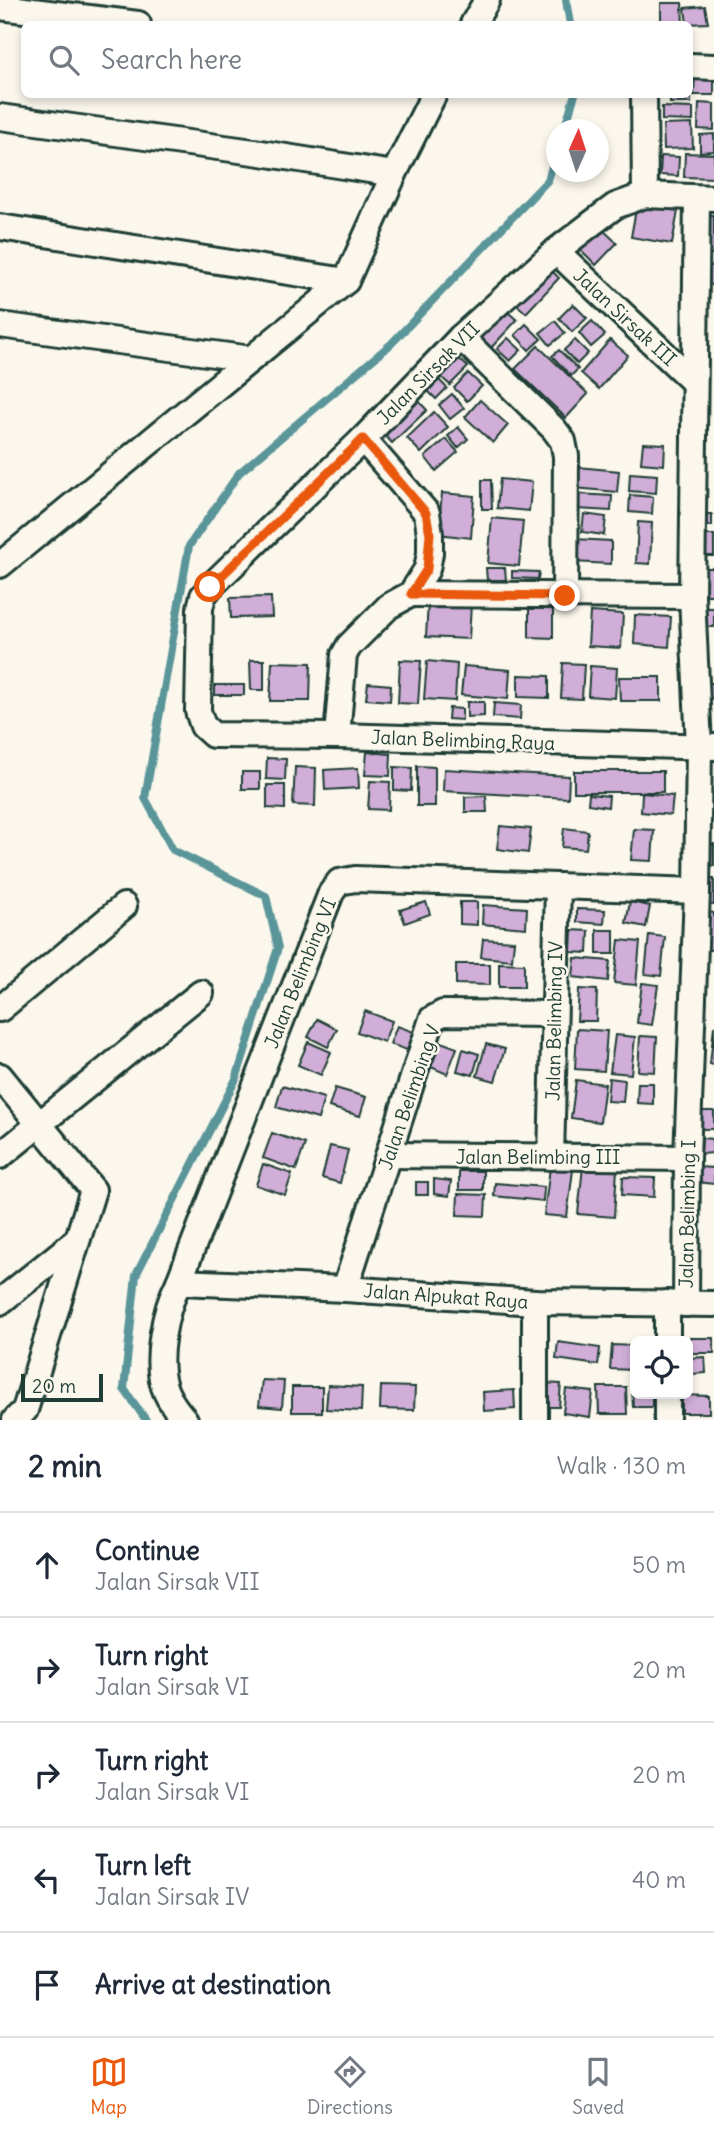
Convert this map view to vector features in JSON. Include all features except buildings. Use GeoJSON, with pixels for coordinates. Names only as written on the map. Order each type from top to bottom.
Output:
{"type":"FeatureCollection","features":[{"type":"Feature","properties":{"kind":"street"},"geometry":{"type":"LineString","coordinates":[[475,21],[487,0]]}},
{"type":"Feature","properties":{"kind":"street"},"geometry":{"type":"LineString","coordinates":[[0,6],[115,21]]}},
{"type":"Feature","properties":{"kind":"street"},"geometry":{"type":"LineString","coordinates":[[693,66],[714,67]]}},
{"type":"Feature","properties":{"kind":"street"},"geometry":{"type":"LineString","coordinates":[[0,565],[346,281],[432,98]]}},
{"type":"Feature","properties":{"kind":"street"},"geometry":{"type":"LineString","coordinates":[[644,98],[645,195],[705,198]]}},
{"type":"Feature","properties":{"kind":"street"},"geometry":{"type":"LineString","coordinates":[[0,117],[394,174]]}},
{"type":"Feature","properties":{"kind":"street","name":"Jalan Sirsak VII"},"geometry":{"type":"LineString","coordinates":[[213,735],[203,726],[198,711],[200,608],[203,596],[363,439],[461,337],[556,251],[615,206],[645,195]]}},
{"type":"Feature","properties":{"kind":"street","name":"Jalan Sirsak III"},"geometry":{"type":"LineString","coordinates":[[705,198],[694,382],[692,596],[706,747]]}},
{"type":"Feature","properties":{"kind":"street"},"geometry":{"type":"LineString","coordinates":[[0,227],[346,281]]}},
{"type":"Feature","properties":{"kind":"street","name":"Jalan Sirsak III"},"geometry":{"type":"LineString","coordinates":[[556,251],[694,382]]}},
{"type":"Feature","properties":{"kind":"street"},"geometry":{"type":"LineString","coordinates":[[0,325],[251,359]]}},
{"type":"Feature","properties":{"kind":"street"},"geometry":{"type":"LineString","coordinates":[[461,337],[563,441],[566,456],[565,596]]}},
{"type":"Feature","properties":{"kind":"street"},"geometry":{"type":"LineString","coordinates":[[337,736],[344,655],[349,646],[389,606],[411,594],[427,569],[430,534],[426,513],[363,439]]}},
{"type":"Feature","properties":{"kind":"street"},"geometry":{"type":"LineString","coordinates":[[411,594],[692,596]]}},
{"type":"Feature","properties":{"kind":"street","name":"Jalan Belimbing Raya"},"geometry":{"type":"LineString","coordinates":[[213,735],[706,747]]}},
{"type":"Feature","properties":{"kind":"street","name":"Jalan Belimbing I"},"geometry":{"type":"LineString","coordinates":[[668,1336],[676,1303],[687,1158],[697,891],[706,747]]}},
{"type":"Feature","properties":{"kind":"street","name":"Jalan Belimbing VI"},"geometry":{"type":"LineString","coordinates":[[179,1282],[331,892],[340,882],[355,879],[697,891]]}},
{"type":"Feature","properties":{"kind":"street","name":"Jalan Belimbing IV"},"geometry":{"type":"LineString","coordinates":[[551,1157],[558,886]]}},
{"type":"Feature","properties":{"kind":"street"},"geometry":{"type":"LineString","coordinates":[[0,1009],[124,906]]}},
{"type":"Feature","properties":{"kind":"street"},"geometry":{"type":"LineString","coordinates":[[0,1156],[201,993]]}},
{"type":"Feature","properties":{"kind":"street","name":"Jalan Belimbing V"},"geometry":{"type":"LineString","coordinates":[[345,1289],[432,1019],[443,1013],[553,1014]]}},
{"type":"Feature","properties":{"kind":"street"},"geometry":{"type":"LineString","coordinates":[[0,1076],[93,1190],[25,1410],[15,1420]]}},
{"type":"Feature","properties":{"kind":"street","name":"Jalan Belimbing III"},"geometry":{"type":"LineString","coordinates":[[389,1155],[687,1158]]}},
{"type":"Feature","properties":{"kind":"street"},"geometry":{"type":"LineString","coordinates":[[0,1302],[78,1240]]}},
{"type":"Feature","properties":{"kind":"street"},"geometry":{"type":"LineString","coordinates":[[179,1282],[170,1300],[163,1332],[162,1373],[165,1391],[185,1420]]}},
{"type":"Feature","properties":{"kind":"street","name":"Jalan Alpukat Raya"},"geometry":{"type":"LineString","coordinates":[[179,1282],[345,1289],[536,1302],[714,1304]]}},
{"type":"Feature","properties":{"kind":"street"},"geometry":{"type":"LineString","coordinates":[[535,1420],[536,1302]]}},
{"type":"Feature","properties":{"kind":"street"},"geometry":{"type":"LineString","coordinates":[[667,1399],[667,1420]]}},
{"type":"Feature","properties":{"kind":"waterway"},"geometry":{"type":"LineString","coordinates":[[566,0],[570,21]]}},
{"type":"Feature","properties":{"kind":"waterway"},"geometry":{"type":"LineString","coordinates":[[567,119],[574,98]]}},
{"type":"Feature","properties":{"kind":"waterway"},"geometry":{"type":"LineString","coordinates":[[146,1420],[124,1389],[136,1275],[236,1079],[278,948],[266,896],[173,850],[145,798],[189,546],[239,473],[391,344],[546,182]]}},
{"type":"Feature","properties":{"kind":"route"},"geometry":{"type":"LineString","coordinates":[[210,587],[363,439],[426,513],[430,553],[427,569],[411,594],[565,596]]}}]}
